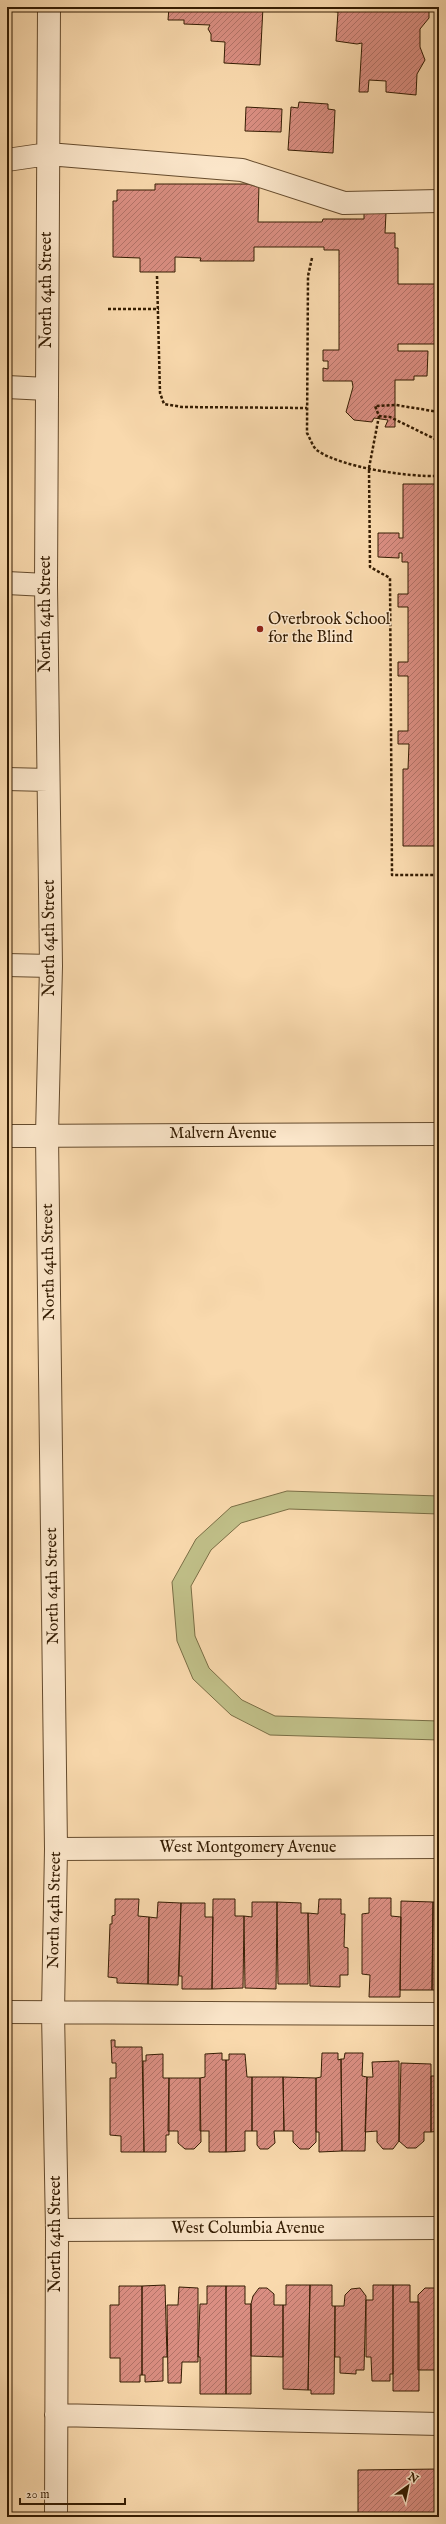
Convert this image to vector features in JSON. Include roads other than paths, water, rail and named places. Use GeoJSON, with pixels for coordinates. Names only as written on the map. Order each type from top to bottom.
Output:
{"type":"FeatureCollection","features":[{"type":"Feature","properties":{"kind":"street","name":"North 64th Street"},"geometry":{"type":"LineString","coordinates":[[49,7],[46,585],[51,966],[47,1135],[56,1849],[53,2012],[57,2230],[56,2517]]}},
{"type":"Feature","properties":{"kind":"street"},"geometry":{"type":"LineString","coordinates":[[7,160],[48,154],[242,170],[344,203],[439,201]]}},
{"type":"Feature","properties":{"kind":"street"},"geometry":{"type":"LineString","coordinates":[[7,387],[46,389]]}},
{"type":"Feature","properties":{"kind":"street"},"geometry":{"type":"LineString","coordinates":[[7,583],[46,585]]}},
{"type":"Feature","properties":{"kind":"street"},"geometry":{"type":"LineString","coordinates":[[7,779],[48,780]]}},
{"type":"Feature","properties":{"kind":"street"},"geometry":{"type":"LineString","coordinates":[[7,965],[51,966]]}},
{"type":"Feature","properties":{"kind":"street","name":"Malvern Avenue"},"geometry":{"type":"LineString","coordinates":[[7,1136],[439,1134]]}},
{"type":"Feature","properties":{"kind":"street","name":"West Montgomery Avenue"},"geometry":{"type":"LineString","coordinates":[[56,1849],[439,1847]]}},
{"type":"Feature","properties":{"kind":"street"},"geometry":{"type":"LineString","coordinates":[[7,2012],[439,2014]]}},
{"type":"Feature","properties":{"kind":"street","name":"West Columbia Avenue"},"geometry":{"type":"LineString","coordinates":[[57,2230],[439,2228]]}},
{"type":"Feature","properties":{"kind":"street"},"geometry":{"type":"LineString","coordinates":[[56,2415],[439,2424]]}},
{"type":"Feature","properties":{"kind":"place","name":"Overbrook School for the Blind"},"geometry":{"type":"Point","coordinates":[260,629]}}]}
